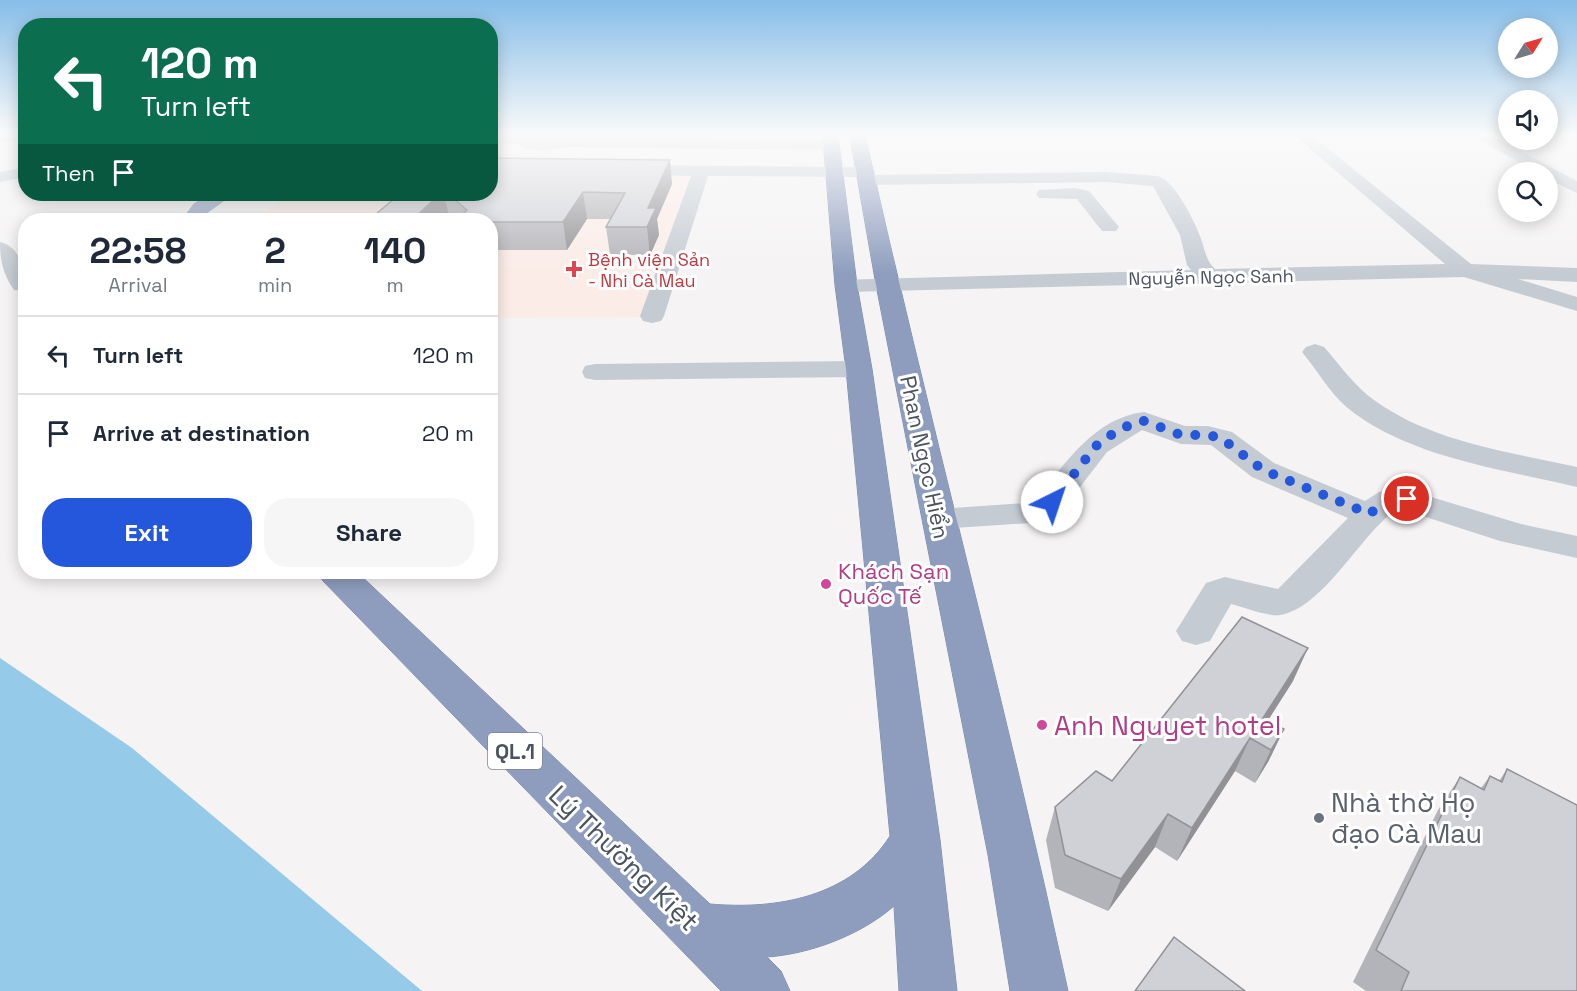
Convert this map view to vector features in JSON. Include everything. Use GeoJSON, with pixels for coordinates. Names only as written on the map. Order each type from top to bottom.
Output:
{"type":"FeatureCollection","features":[{"type":"Feature","properties":{"kind":"highway"},"geometry":{"type":"LineString","coordinates":[[849,181],[846,285],[859,369],[915,840],[928,991]]}},
{"type":"Feature","properties":{"kind":"highway","name":"Phan Ngọc Hiển"},"geometry":{"type":"LineString","coordinates":[[856,181],[887,285],[1012,855],[1039,991]]}},
{"type":"Feature","properties":{"kind":"highway"},"geometry":{"type":"LineString","coordinates":[[196,213],[212,201]]}},
{"type":"Feature","properties":{"kind":"highway","name":"Lý Thường Kiệt"},"geometry":{"type":"LineString","coordinates":[[343,579],[761,991]]}},
{"type":"Feature","properties":{"kind":"highway"},"geometry":{"type":"LineString","coordinates":[[696,929],[730,933],[766,932],[801,926],[836,914],[866,896],[890,877],[915,840]]}},
{"type":"Feature","properties":{"kind":"street"},"geometry":{"type":"LineString","coordinates":[[652,316],[698,181]]}},
{"type":"Feature","properties":{"kind":"street"},"geometry":{"type":"LineString","coordinates":[[987,181],[1083,195],[1109,228]]}},
{"type":"Feature","properties":{"kind":"street"},"geometry":{"type":"LineString","coordinates":[[1158,181],[1164,186],[1190,235],[1198,265],[1210,277]]}},
{"type":"Feature","properties":{"kind":"street"},"geometry":{"type":"LineString","coordinates":[[1358,181],[1465,270],[1577,304]]}},
{"type":"Feature","properties":{"kind":"street"},"geometry":{"type":"LineString","coordinates":[[0,248],[4,251],[18,277]]}},
{"type":"Feature","properties":{"kind":"street","name":"Nguyễn Ngọc Sanh"},"geometry":{"type":"LineString","coordinates":[[846,285],[1465,270],[1577,275]]}},
{"type":"Feature","properties":{"kind":"street"},"geometry":{"type":"LineString","coordinates":[[1315,352],[1363,406],[1393,423],[1446,444],[1577,477]]}},
{"type":"Feature","properties":{"kind":"street"},"geometry":{"type":"LineString","coordinates":[[595,372],[859,369]]}},
{"type":"Feature","properties":{"kind":"street"},"geometry":{"type":"LineString","coordinates":[[938,519],[1031,513],[1048,506],[1096,446],[1135,422],[1144,421],[1181,435],[1208,435],[1221,438],[1263,470],[1370,514]]}},
{"type":"Feature","properties":{"kind":"street"},"geometry":{"type":"LineString","coordinates":[[1196,631],[1219,592],[1225,590],[1278,603],[1291,598],[1370,514],[1383,502],[1398,496],[1502,532],[1538,542],[1577,547]]}},
{"type":"Feature","properties":{"kind":"shaded area","name":"Bệnh viện Sản - Nhi Cà Mau"},"geometry":{"type":"Polygon","coordinates":[[[498,181],[688,181],[641,317],[498,318],[498,213],[263,213],[278,201],[498,201],[498,181]]]}},
{"type":"Feature","properties":{"kind":"water"},"geometry":{"type":"Polygon","coordinates":[[[0,658],[132,748],[422,991],[0,991],[0,658]]]}},
{"type":"Feature","properties":{"kind":"building"},"geometry":{"type":"Polygon","coordinates":[[[498,181],[660,181],[648,208],[656,208],[647,227],[606,227],[625,193],[583,192],[563,222],[498,222],[498,213],[464,213],[467,210],[456,201],[498,201],[498,181]]]}},
{"type":"Feature","properties":{"kind":"building"},"geometry":{"type":"Polygon","coordinates":[[[392,201],[432,201],[420,213],[377,213],[392,201]]]}},
{"type":"Feature","properties":{"kind":"building"},"geometry":{"type":"Polygon","coordinates":[[[1242,617],[1308,648],[1263,718],[1284,729],[1271,750],[1250,738],[1192,828],[1168,814],[1121,879],[1065,855],[1055,807],[1096,771],[1112,781],[1242,617]]]}},
{"type":"Feature","properties":{"kind":"building"},"geometry":{"type":"Polygon","coordinates":[[[1507,769],[1577,805],[1577,991],[1401,991],[1409,972],[1376,950],[1460,777],[1484,790],[1490,776],[1502,782],[1507,769]]]}},
{"type":"Feature","properties":{"kind":"building"},"geometry":{"type":"Polygon","coordinates":[[[1174,937],[1245,991],[1135,991],[1174,937]]]}},
{"type":"Feature","properties":{"kind":"place","name":"Bệnh viện Sản - Nhi Cà Mau"},"geometry":{"type":"Point","coordinates":[574,269]}},
{"type":"Feature","properties":{"kind":"place","name":"Khách Sạn Quốc Tế"},"geometry":{"type":"Point","coordinates":[826,584]}},
{"type":"Feature","properties":{"kind":"place","name":"Anh Nguyet hotel"},"geometry":{"type":"Point","coordinates":[1042,725]}},
{"type":"Feature","properties":{"kind":"place","name":"Nhà thờ Họ đạo Cà Mau"},"geometry":{"type":"Point","coordinates":[1319,818]}},
{"type":"Feature","properties":{"kind":"route"},"geometry":{"type":"LineString","coordinates":[[1052,502],[1096,446],[1135,422],[1144,421],[1155,423],[1181,435],[1208,435],[1221,438],[1263,470],[1370,514],[1389,498],[1398,496],[1407,499]]}}]}
